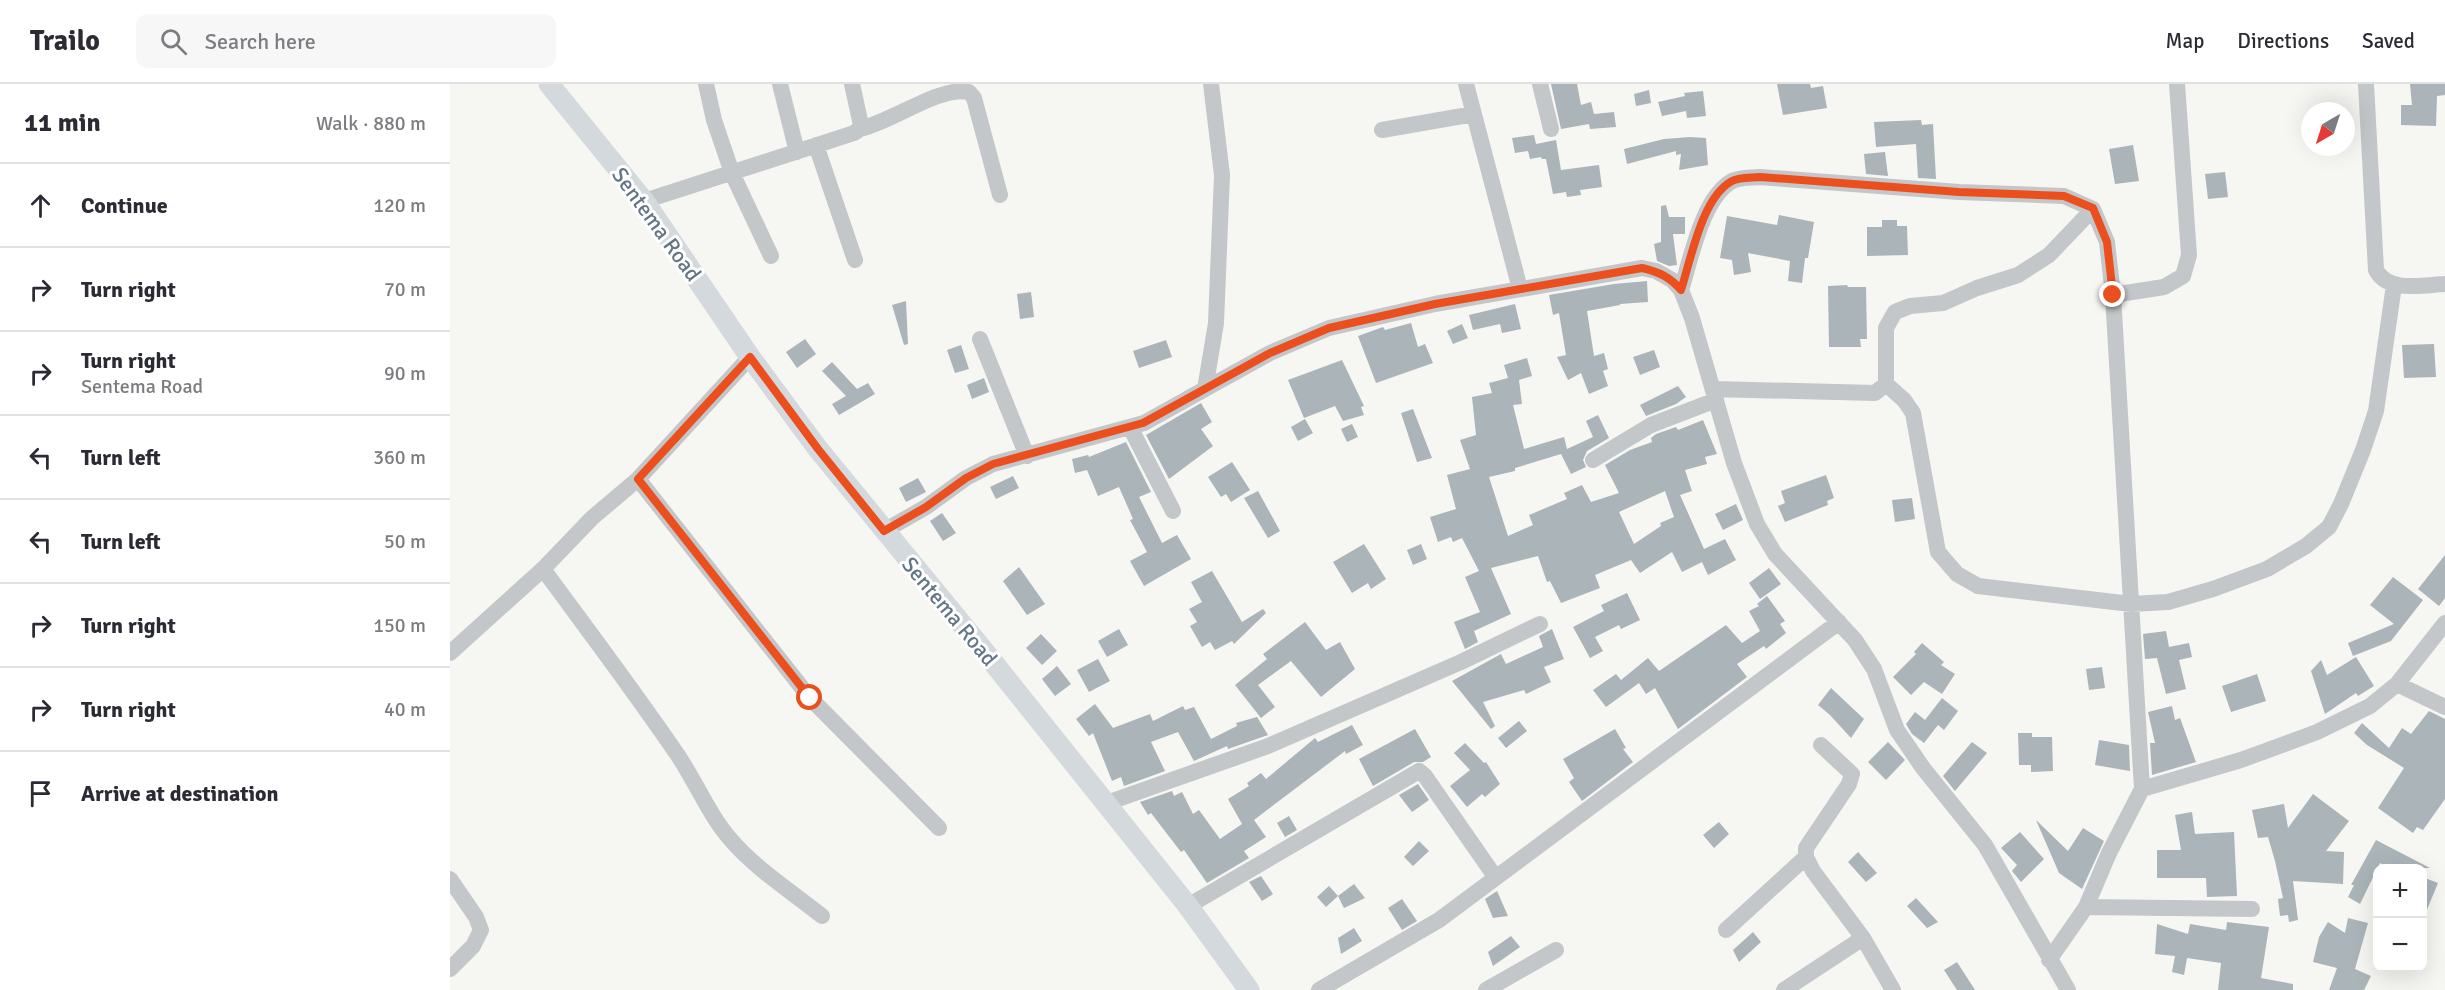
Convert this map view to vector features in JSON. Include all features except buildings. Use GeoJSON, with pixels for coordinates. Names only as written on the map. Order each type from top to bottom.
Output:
{"type":"FeatureCollection","features":[{"type":"Feature","properties":{"kind":"main road","name":"Sentema Road"},"geometry":{"type":"LineString","coordinates":[[549,84],[644,201],[750,357],[818,449],[988,656],[1104,804],[1188,906],[1249,990]]}},
{"type":"Feature","properties":{"kind":"street"},"geometry":{"type":"LineString","coordinates":[[706,84],[714,120],[732,173],[771,256]]}},
{"type":"Feature","properties":{"kind":"street"},"geometry":{"type":"LineString","coordinates":[[780,84],[796,152]]}},
{"type":"Feature","properties":{"kind":"street"},"geometry":{"type":"LineString","coordinates":[[852,84],[861,129]]}},
{"type":"Feature","properties":{"kind":"street"},"geometry":{"type":"LineString","coordinates":[[1204,389],[1216,323],[1222,175],[1211,84]]}},
{"type":"Feature","properties":{"kind":"street"},"geometry":{"type":"LineString","coordinates":[[1466,84],[1520,289]]}},
{"type":"Feature","properties":{"kind":"street"},"geometry":{"type":"LineString","coordinates":[[1540,84],[1551,129]]}},
{"type":"Feature","properties":{"kind":"street"},"geometry":{"type":"LineString","coordinates":[[2113,295],[2164,287],[2183,276],[2189,255],[2177,84]]}},
{"type":"Feature","properties":{"kind":"street"},"geometry":{"type":"LineString","coordinates":[[2366,84],[2376,270],[2380,279],[2394,285],[2445,284]]}},
{"type":"Feature","properties":{"kind":"street"},"geometry":{"type":"LineString","coordinates":[[644,201],[876,125],[935,91],[969,92],[974,98],[1000,195]]}},
{"type":"Feature","properties":{"kind":"street"},"geometry":{"type":"LineString","coordinates":[[1382,130],[1474,114]]}},
{"type":"Feature","properties":{"kind":"street"},"geometry":{"type":"LineString","coordinates":[[816,145],[855,260]]}},
{"type":"Feature","properties":{"kind":"street"},"geometry":{"type":"LineString","coordinates":[[1681,290],[1701,227],[1718,190],[1735,179],[1760,177],[1959,192],[2064,196],[2093,208],[2107,242],[2113,295],[2142,789],[2109,853],[2086,907],[2049,960]]}},
{"type":"Feature","properties":{"kind":"street"},"geometry":{"type":"LineString","coordinates":[[2093,208],[2049,255],[2018,275],[1977,288],[1943,303],[1910,306],[1895,312],[1886,328],[1886,384],[1904,400],[1913,413],[1938,552],[1957,574],[1978,586],[2131,604],[2168,602],[2212,590],[2266,569],[2306,546],[2328,526],[2341,504],[2363,450],[2376,411],[2394,285]]}},
{"type":"Feature","properties":{"kind":"street"},"geometry":{"type":"LineString","coordinates":[[884,531],[926,507],[980,470],[1143,423],[1270,353],[1329,328],[1435,304],[1520,289],[1642,268],[1656,271],[1672,280],[1681,290],[1692,318],[1734,463],[1757,524],[1775,554],[1855,640],[1874,669],[1897,730],[1923,768],[1985,845],[2068,990]]}},
{"type":"Feature","properties":{"kind":"street"},"geometry":{"type":"LineString","coordinates":[[980,339],[1027,456]]}},
{"type":"Feature","properties":{"kind":"street"},"geometry":{"type":"LineString","coordinates":[[450,653],[543,569],[592,518],[638,479],[750,357]]}},
{"type":"Feature","properties":{"kind":"street"},"geometry":{"type":"LineString","coordinates":[[1593,460],[1651,425],[1714,395],[1875,393],[1886,384]]}},
{"type":"Feature","properties":{"kind":"street"},"geometry":{"type":"LineString","coordinates":[[1130,427],[1173,511]]}},
{"type":"Feature","properties":{"kind":"street"},"geometry":{"type":"LineString","coordinates":[[638,479],[810,698],[939,828]]}},
{"type":"Feature","properties":{"kind":"street"},"geometry":{"type":"LineString","coordinates":[[543,569],[645,707],[687,768],[730,839],[822,916]]}},
{"type":"Feature","properties":{"kind":"street"},"geometry":{"type":"LineString","coordinates":[[1319,990],[1439,920],[1839,622]]}},
{"type":"Feature","properties":{"kind":"street"},"geometry":{"type":"LineString","coordinates":[[2142,789],[2230,763],[2318,732],[2370,706],[2397,684],[2445,623]]}},
{"type":"Feature","properties":{"kind":"street"},"geometry":{"type":"LineString","coordinates":[[1104,804],[1268,746],[1461,662],[1540,624]]}},
{"type":"Feature","properties":{"kind":"street"},"geometry":{"type":"LineString","coordinates":[[2397,684],[2445,707]]}},
{"type":"Feature","properties":{"kind":"street"},"geometry":{"type":"LineString","coordinates":[[1821,745],[1852,774],[1850,784],[1806,848],[1806,857],[1812,871],[1863,938],[1893,990]]}},
{"type":"Feature","properties":{"kind":"street"},"geometry":{"type":"LineString","coordinates":[[1188,906],[1419,771],[1425,776],[1496,878]]}},
{"type":"Feature","properties":{"kind":"street"},"geometry":{"type":"LineString","coordinates":[[1726,930],[1806,857]]}},
{"type":"Feature","properties":{"kind":"street"},"geometry":{"type":"LineString","coordinates":[[450,879],[476,918],[481,930],[473,946],[450,969]]}},
{"type":"Feature","properties":{"kind":"street"},"geometry":{"type":"LineString","coordinates":[[2086,907],[2253,909]]}},
{"type":"Feature","properties":{"kind":"street"},"geometry":{"type":"LineString","coordinates":[[1784,990],[1863,938]]}},
{"type":"Feature","properties":{"kind":"street"},"geometry":{"type":"LineString","coordinates":[[1486,990],[1556,950]]}},
{"type":"Feature","properties":{"kind":"route"},"geometry":{"type":"LineString","coordinates":[[810,698],[719,579],[638,479],[750,357],[818,449],[884,531],[926,507],[966,478],[993,464],[1143,423],[1270,353],[1329,328],[1435,304],[1642,268],[1656,271],[1672,280],[1681,290],[1701,227],[1718,190],[1735,179],[1760,177],[1959,192],[2064,196],[2093,208],[2107,242],[2113,295]]}}]}
